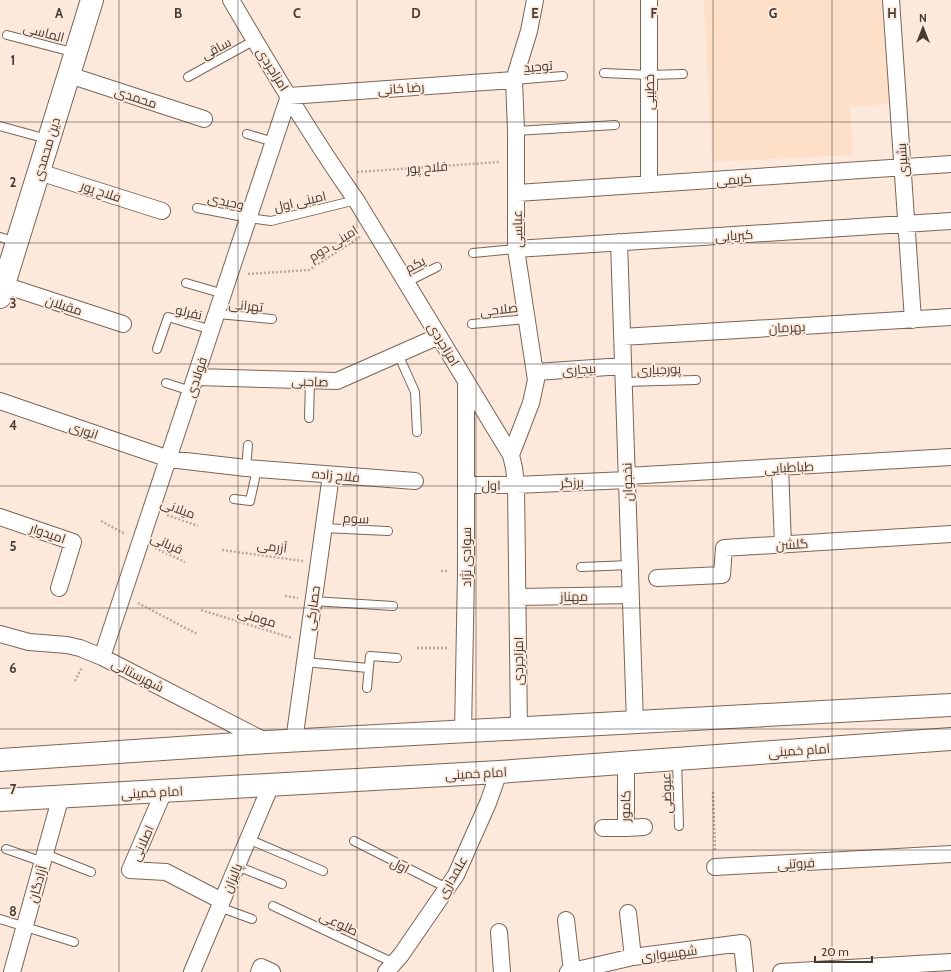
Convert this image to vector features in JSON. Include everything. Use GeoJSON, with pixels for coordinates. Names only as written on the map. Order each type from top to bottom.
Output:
{"type":"FeatureCollection","features":[{"type":"Feature","properties":{"kind":"main road","name":"دین محمدی"},"geometry":{"type":"LineString","coordinates":[[2,291],[9,239],[39,172],[92,0]]}},
{"type":"Feature","properties":{"kind":"main road"},"geometry":{"type":"LineString","coordinates":[[0,760],[267,742],[951,705]]}},
{"type":"Feature","properties":{"kind":"main road","name":"امام خمینی"},"geometry":{"type":"LineString","coordinates":[[0,800],[499,772],[951,739]]}},
{"type":"Feature","properties":{"kind":"street","name":"امزاجردی"},"geometry":{"type":"LineString","coordinates":[[231,0],[337,173],[356,200],[511,455],[516,485],[519,729]]}},
{"type":"Feature","properties":{"kind":"street","name":"عباسی"},"geometry":{"type":"LineString","coordinates":[[511,455],[531,403],[536,380],[536,372],[516,249],[517,193],[514,80],[529,31],[535,0]]}},
{"type":"Feature","properties":{"kind":"street","name":"خطیبی"},"geometry":{"type":"LineString","coordinates":[[649,0],[649,184]]}},
{"type":"Feature","properties":{"kind":"street","name":"بشیری"},"geometry":{"type":"LineString","coordinates":[[891,0],[913,320]]}},
{"type":"Feature","properties":{"kind":"street","name":"محمدی"},"geometry":{"type":"LineString","coordinates":[[69,75],[204,119]]}},
{"type":"Feature","properties":{"kind":"street","name":"رضا خانی"},"geometry":{"type":"LineString","coordinates":[[289,96],[514,80]]}},
{"type":"Feature","properties":{"kind":"street","name":"فولادی"},"geometry":{"type":"LineString","coordinates":[[102,657],[289,96]]}},
{"type":"Feature","properties":{"kind":"street","name":"کریمی"},"geometry":{"type":"LineString","coordinates":[[517,193],[951,164]]}},
{"type":"Feature","properties":{"kind":"street","name":"فلاح پور"},"geometry":{"type":"LineString","coordinates":[[39,172],[162,211]]}},
{"type":"Feature","properties":{"kind":"street","name":"کبریایی"},"geometry":{"type":"LineString","coordinates":[[516,249],[951,221]]}},
{"type":"Feature","properties":{"kind":"street","name":"نخجوان"},"geometry":{"type":"LineString","coordinates":[[619,242],[635,722]]}},
{"type":"Feature","properties":{"kind":"street","name":"مقبلان"},"geometry":{"type":"LineString","coordinates":[[2,291],[123,324]]}},
{"type":"Feature","properties":{"kind":"street","name":"بهرمان"},"geometry":{"type":"LineString","coordinates":[[622,337],[951,317]]}},
{"type":"Feature","properties":{"kind":"street","name":"صاحبی"},"geometry":{"type":"LineString","coordinates":[[194,384],[337,381],[439,336]]}},
{"type":"Feature","properties":{"kind":"street","name":"بیجاری"},"geometry":{"type":"LineString","coordinates":[[536,372],[623,366]]}},
{"type":"Feature","properties":{"kind":"street","name":"سوادی نژاد"},"geometry":{"type":"LineString","coordinates":[[463,732],[466,571],[466,382]]}},
{"type":"Feature","properties":{"kind":"street","name":"انوری"},"geometry":{"type":"LineString","coordinates":[[0,401],[169,459]]}},
{"type":"Feature","properties":{"kind":"street","name":"طباطبایی"},"geometry":{"type":"LineString","coordinates":[[627,478],[951,457]]}},
{"type":"Feature","properties":{"kind":"street","name":"فلاح زاده"},"geometry":{"type":"LineString","coordinates":[[169,459],[252,468],[415,481]]}},
{"type":"Feature","properties":{"kind":"street"},"geometry":{"type":"LineString","coordinates":[[780,467],[783,545]]}},
{"type":"Feature","properties":{"kind":"street","name":"حصارکی"},"geometry":{"type":"LineString","coordinates":[[294,741],[331,475]]}},
{"type":"Feature","properties":{"kind":"street","name":"برزگر"},"geometry":{"type":"LineString","coordinates":[[516,485],[627,478]]}},
{"type":"Feature","properties":{"kind":"street","name":"اول"},"geometry":{"type":"LineString","coordinates":[[466,485],[516,485]]}},
{"type":"Feature","properties":{"kind":"street","name":"امیدوار"},"geometry":{"type":"LineString","coordinates":[[0,517],[73,542],[59,588]]}},
{"type":"Feature","properties":{"kind":"street","name":"گلشن"},"geometry":{"type":"LineString","coordinates":[[657,578],[722,574],[724,548],[951,534]]}},
{"type":"Feature","properties":{"kind":"street","name":"مهناز"},"geometry":{"type":"LineString","coordinates":[[518,597],[631,595]]}},
{"type":"Feature","properties":{"kind":"street","name":"شهرستانی"},"geometry":{"type":"LineString","coordinates":[[0,634],[29,642],[67,645],[80,648],[102,657],[267,742]]}},
{"type":"Feature","properties":{"kind":"street","name":"کامور"},"geometry":{"type":"LineString","coordinates":[[603,828],[626,828],[626,763]]}},
{"type":"Feature","properties":{"kind":"street","name":"علمداری"},"geometry":{"type":"LineString","coordinates":[[390,967],[401,955],[459,868],[488,803],[499,772]]}},
{"type":"Feature","properties":{"kind":"street","name":"پالیزان"},"geometry":{"type":"LineString","coordinates":[[192,972],[271,785]]}},
{"type":"Feature","properties":{"kind":"street","name":"اصلانی"},"geometry":{"type":"LineString","coordinates":[[164,791],[130,870],[166,872],[221,904]]}},
{"type":"Feature","properties":{"kind":"street","name":"آزادگان"},"geometry":{"type":"LineString","coordinates":[[12,972],[61,796]]}},
{"type":"Feature","properties":{"kind":"street"},"geometry":{"type":"LineString","coordinates":[[626,828],[644,827]]}},
{"type":"Feature","properties":{"kind":"street","name":"فروتنی"},"geometry":{"type":"LineString","coordinates":[[715,867],[951,854]]}},
{"type":"Feature","properties":{"kind":"street"},"geometry":{"type":"LineString","coordinates":[[628,913],[633,957]]}},
{"type":"Feature","properties":{"kind":"street"},"geometry":{"type":"LineString","coordinates":[[566,920],[570,972]]}},
{"type":"Feature","properties":{"kind":"street"},"geometry":{"type":"LineString","coordinates":[[499,932],[502,972]]}},
{"type":"Feature","properties":{"kind":"street","name":"شهسواری"},"geometry":{"type":"LineString","coordinates":[[570,972],[601,968],[633,957],[742,943],[745,972]]}},
{"type":"Feature","properties":{"kind":"street"},"geometry":{"type":"LineString","coordinates":[[781,972],[951,962]]}},
{"type":"Feature","properties":{"kind":"street"},"geometry":{"type":"LineString","coordinates":[[259,972],[262,967],[272,972]]}},
{"type":"Feature","properties":{"kind":"lane","name":"الماسی"},"geometry":{"type":"LineString","coordinates":[[7,34],[76,53]]}},
{"type":"Feature","properties":{"kind":"lane","name":"ساقی"},"geometry":{"type":"LineString","coordinates":[[188,77],[255,40]]}},
{"type":"Feature","properties":{"kind":"lane"},"geometry":{"type":"LineString","coordinates":[[604,73],[649,75],[683,74]]}},
{"type":"Feature","properties":{"kind":"lane","name":"توحید"},"geometry":{"type":"LineString","coordinates":[[514,80],[564,76]]}},
{"type":"Feature","properties":{"kind":"lane"},"geometry":{"type":"LineString","coordinates":[[516,131],[615,125]]}},
{"type":"Feature","properties":{"kind":"lane"},"geometry":{"type":"LineString","coordinates":[[0,126],[49,139]]}},
{"type":"Feature","properties":{"kind":"lane"},"geometry":{"type":"LineString","coordinates":[[247,134],[274,142]]}},
{"type":"Feature","properties":{"kind":"lane","name":"امینی اول"},"geometry":{"type":"LineString","coordinates":[[249,218],[271,221],[356,200]]}},
{"type":"Feature","properties":{"kind":"lane","name":"وحیدی"},"geometry":{"type":"LineString","coordinates":[[197,208],[249,218]]}},
{"type":"Feature","properties":{"kind":"lane"},"geometry":{"type":"LineString","coordinates":[[473,253],[516,249]]}},
{"type":"Feature","properties":{"kind":"lane","name":"یکم"},"geometry":{"type":"LineString","coordinates":[[405,282],[437,266]]}},
{"type":"Feature","properties":{"kind":"lane"},"geometry":{"type":"LineString","coordinates":[[186,283],[224,294]]}},
{"type":"Feature","properties":{"kind":"lane","name":"تهرانی"},"geometry":{"type":"LineString","coordinates":[[217,314],[272,319]]}},
{"type":"Feature","properties":{"kind":"lane","name":"نفرلو"},"geometry":{"type":"LineString","coordinates":[[157,349],[168,317],[212,330]]}},
{"type":"Feature","properties":{"kind":"lane","name":"صلاحی"},"geometry":{"type":"LineString","coordinates":[[472,324],[527,319]]}},
{"type":"Feature","properties":{"kind":"lane"},"geometry":{"type":"LineString","coordinates":[[398,354],[415,392],[417,432]]}},
{"type":"Feature","properties":{"kind":"lane","name":"پورجباری"},"geometry":{"type":"LineString","coordinates":[[624,382],[696,380]]}},
{"type":"Feature","properties":{"kind":"lane"},"geometry":{"type":"LineString","coordinates":[[309,418],[310,381]]}},
{"type":"Feature","properties":{"kind":"lane"},"geometry":{"type":"LineString","coordinates":[[166,383],[194,384]]}},
{"type":"Feature","properties":{"kind":"lane"},"geometry":{"type":"LineString","coordinates":[[234,498],[250,501],[252,468],[248,444]]}},
{"type":"Feature","properties":{"kind":"lane","name":"سوم"},"geometry":{"type":"LineString","coordinates":[[323,528],[388,532]]}},
{"type":"Feature","properties":{"kind":"lane"},"geometry":{"type":"LineString","coordinates":[[581,567],[630,565]]}},
{"type":"Feature","properties":{"kind":"lane"},"geometry":{"type":"LineString","coordinates":[[314,601],[393,606]]}},
{"type":"Feature","properties":{"kind":"lane"},"geometry":{"type":"LineString","coordinates":[[367,688],[370,656],[397,658]]}},
{"type":"Feature","properties":{"kind":"lane"},"geometry":{"type":"LineString","coordinates":[[305,662],[368,668]]}},
{"type":"Feature","properties":{"kind":"lane","name":"عیوضی"},"geometry":{"type":"LineString","coordinates":[[677,759],[679,826]]}},
{"type":"Feature","properties":{"kind":"lane"},"geometry":{"type":"LineString","coordinates":[[248,839],[323,871]]}},
{"type":"Feature","properties":{"kind":"lane","name":"اول"},"geometry":{"type":"LineString","coordinates":[[354,841],[447,888]]}},
{"type":"Feature","properties":{"kind":"lane"},"geometry":{"type":"LineString","coordinates":[[6,849],[44,858],[91,872]]}},
{"type":"Feature","properties":{"kind":"lane"},"geometry":{"type":"LineString","coordinates":[[237,866],[282,884]]}},
{"type":"Feature","properties":{"kind":"lane"},"geometry":{"type":"LineString","coordinates":[[221,904],[252,919]]}},
{"type":"Feature","properties":{"kind":"lane","name":"طلوعی"},"geometry":{"type":"LineString","coordinates":[[273,906],[390,967]]}},
{"type":"Feature","properties":{"kind":"lane"},"geometry":{"type":"LineString","coordinates":[[0,919],[74,942]]}},
{"type":"Feature","properties":{"kind":"path","name":"فلاح پور"},"geometry":{"type":"LineString","coordinates":[[337,173],[516,161]]}},
{"type":"Feature","properties":{"kind":"path","name":"امینی دوم"},"geometry":{"type":"LineString","coordinates":[[230,275],[309,270],[373,229]]}},
{"type":"Feature","properties":{"kind":"path","name":"میلانی"},"geometry":{"type":"LineString","coordinates":[[152,509],[198,526]]}},
{"type":"Feature","properties":{"kind":"path","name":"قربانی"},"geometry":{"type":"LineString","coordinates":[[101,521],[141,542],[185,562]]}},
{"type":"Feature","properties":{"kind":"path","name":"آزرمی"},"geometry":{"type":"LineString","coordinates":[[222,550],[319,563]]}},
{"type":"Feature","properties":{"kind":"path"},"geometry":{"type":"LineString","coordinates":[[123,595],[197,634]]}},
{"type":"Feature","properties":{"kind":"path","name":"مومنی"},"geometry":{"type":"LineString","coordinates":[[200,610],[308,642]]}},
{"type":"Feature","properties":{"kind":"path"},"geometry":{"type":"LineString","coordinates":[[417,648],[464,649]]}},
{"type":"Feature","properties":{"kind":"path"},"geometry":{"type":"LineString","coordinates":[[713,792],[715,867]]}},
{"type":"Feature","properties":{"kind":"shaded area"},"geometry":{"type":"Polygon","coordinates":[[[704,0],[887,0],[891,104],[850,107],[853,155],[712,162],[704,0]]]}}]}
